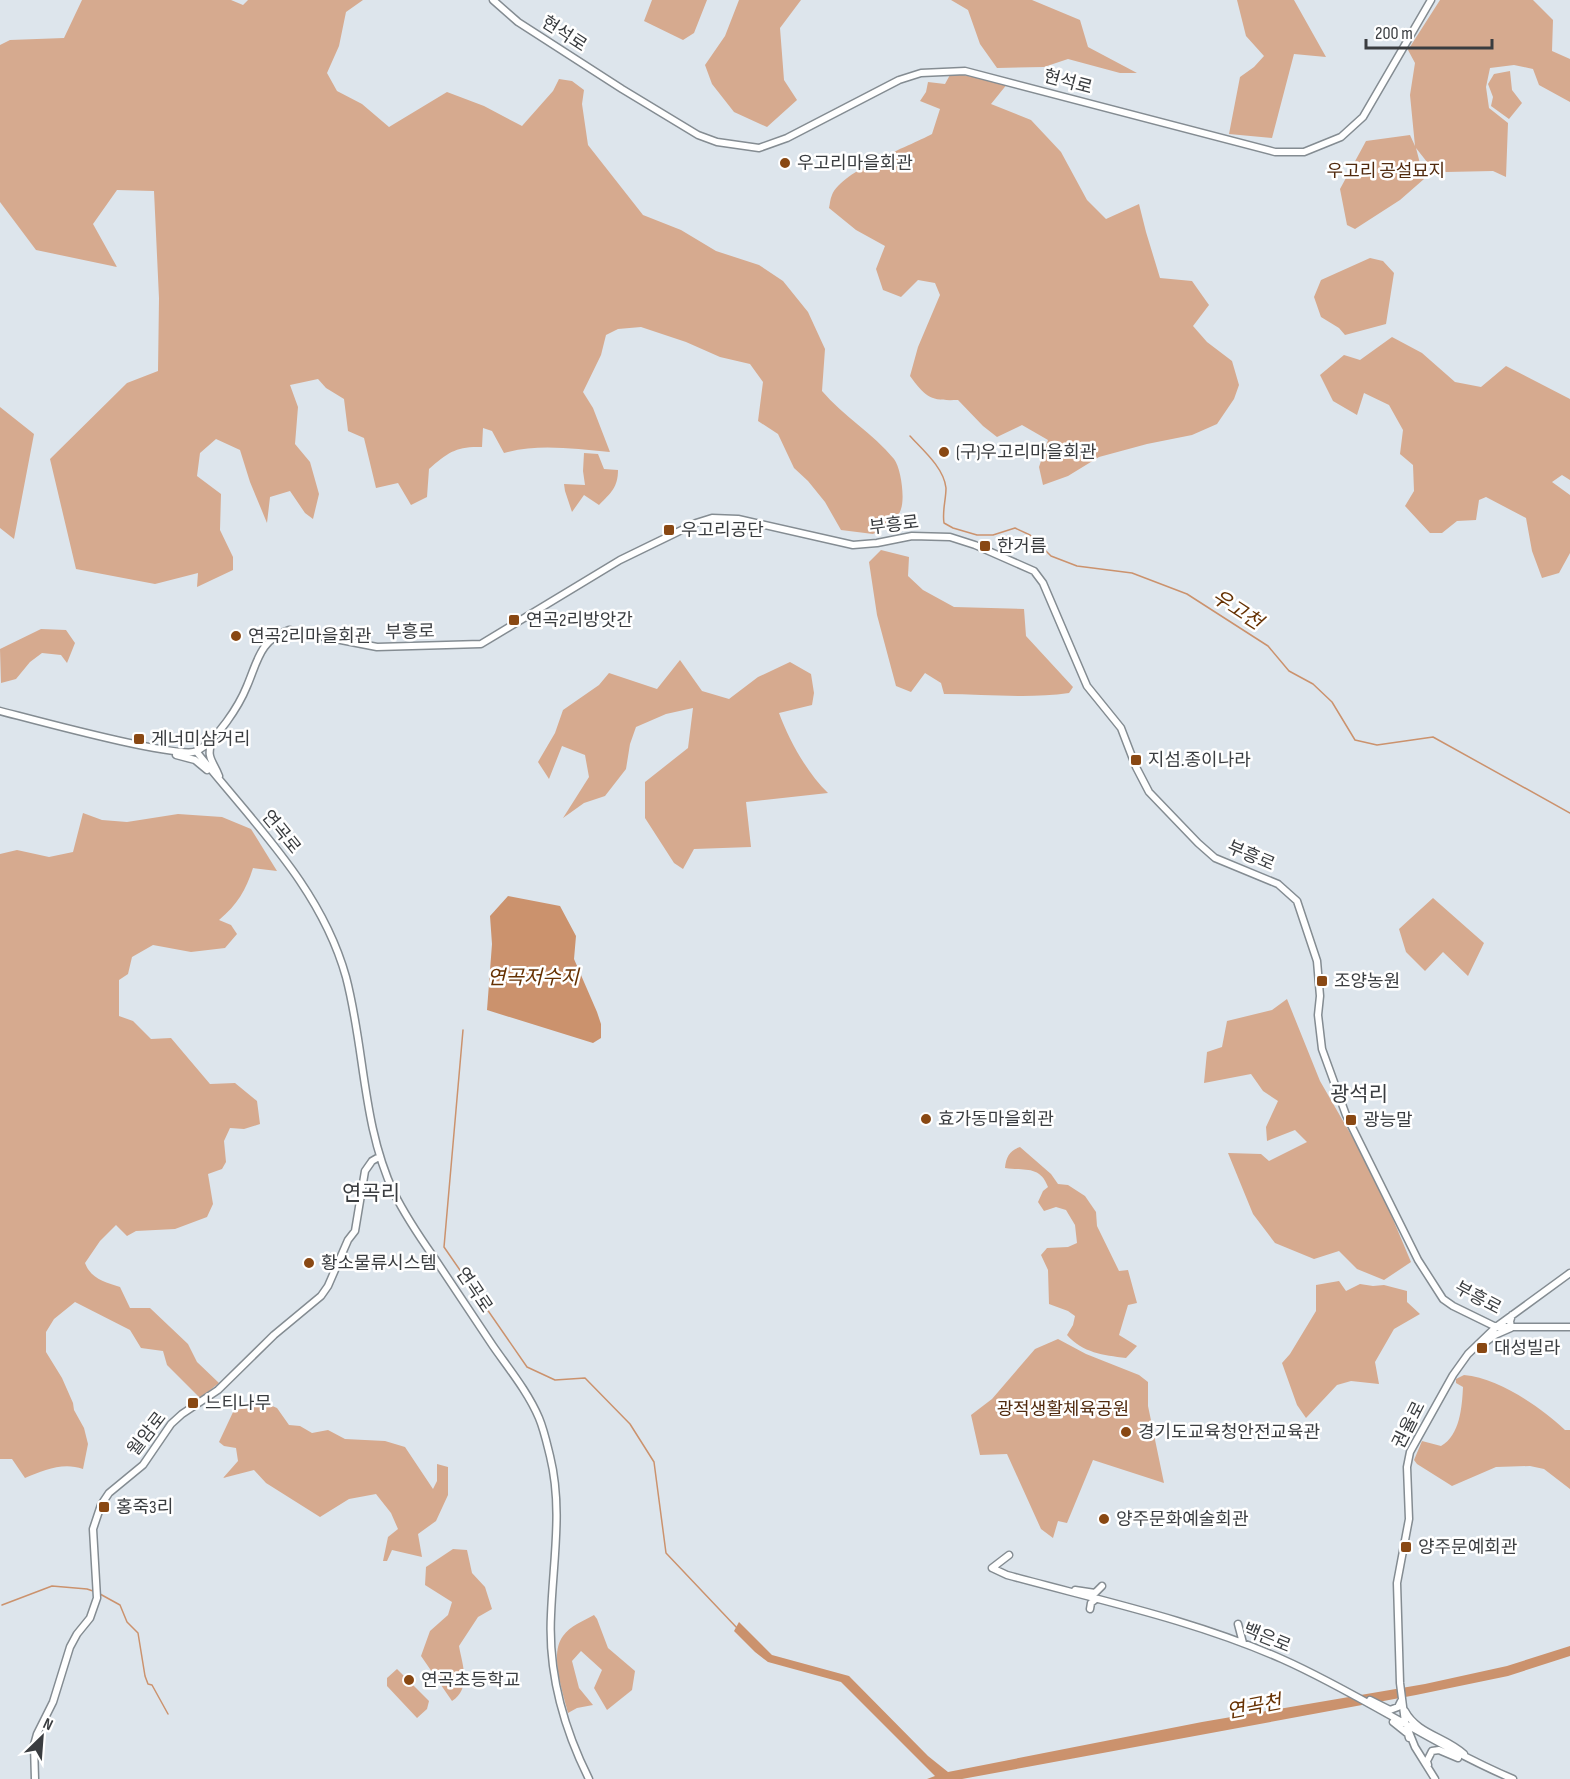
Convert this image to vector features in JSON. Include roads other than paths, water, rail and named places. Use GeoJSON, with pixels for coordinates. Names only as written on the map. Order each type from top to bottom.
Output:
{"type":"FeatureCollection","features":[{"type":"Feature","properties":{"kind":"street","name":"현석로"},"geometry":{"type":"LineString","coordinates":[[493,0],[518,22],[643,103],[698,135],[712,140],[759,148],[787,138],[899,80],[921,73],[965,71],[1275,152],[1304,152],[1341,136],[1363,117],[1431,0]]}},
{"type":"Feature","properties":{"kind":"street","name":"부흥로"},"geometry":{"type":"LineString","coordinates":[[196,752],[214,737],[243,697],[262,651],[269,640],[289,630],[377,647],[481,644],[620,560],[696,523],[712,518],[738,519],[853,545],[912,536],[950,537],[975,545],[1034,571],[1043,583],[1088,686],[1121,728],[1136,767],[1149,792],[1215,858],[1278,884],[1297,901],[1320,977],[1318,1015],[1322,1049],[1346,1115],[1418,1260],[1443,1299],[1496,1327],[1570,1327]]}},
{"type":"Feature","properties":{"kind":"street"},"geometry":{"type":"LineString","coordinates":[[0,711],[195,760],[215,775]]}},
{"type":"Feature","properties":{"kind":"street"},"geometry":{"type":"LineString","coordinates":[[214,737],[210,758],[221,783]]}},
{"type":"Feature","properties":{"kind":"street"},"geometry":{"type":"LineString","coordinates":[[158,749],[196,752]]}},
{"type":"Feature","properties":{"kind":"street","name":"연곡로"},"geometry":{"type":"LineString","coordinates":[[196,752],[275,846],[328,926],[345,977],[355,1021],[371,1126],[379,1157],[395,1195],[539,1418],[551,1462],[557,1502],[557,1534],[550,1615],[552,1667],[560,1706],[570,1738],[589,1779]]}},
{"type":"Feature","properties":{"kind":"street","name":"월암로"},"geometry":{"type":"LineString","coordinates":[[35,1779],[35,1739],[53,1702],[70,1647],[90,1618],[98,1593],[93,1529],[96,1514],[104,1500],[143,1465],[174,1421],[218,1390],[274,1335],[321,1296],[328,1286],[348,1240],[355,1232],[365,1171],[372,1161],[379,1157]]}},
{"type":"Feature","properties":{"kind":"street","name":"권율로"},"geometry":{"type":"LineString","coordinates":[[1401,1702],[1397,1583],[1409,1519],[1408,1459],[1416,1439],[1453,1375],[1475,1347],[1496,1327],[1570,1273]]}},
{"type":"Feature","properties":{"kind":"street"},"geometry":{"type":"LineString","coordinates":[[1469,1314],[1482,1325],[1483,1339]]}},
{"type":"Feature","properties":{"kind":"street"},"geometry":{"type":"LineString","coordinates":[[1475,1347],[1483,1345],[1495,1335],[1511,1328],[1510,1321],[1513,1315]]}},
{"type":"Feature","properties":{"kind":"street","name":"백은로"},"geometry":{"type":"LineString","coordinates":[[1009,1555],[992,1568],[1006,1575],[1196,1628],[1284,1660],[1375,1706],[1407,1727],[1478,1764],[1513,1779]]}},
{"type":"Feature","properties":{"kind":"street"},"geometry":{"type":"LineString","coordinates":[[1054,1588],[1095,1593],[1102,1586],[1097,1599],[1091,1603],[1090,1609]]}},
{"type":"Feature","properties":{"kind":"street"},"geometry":{"type":"LineString","coordinates":[[1238,1624],[1243,1644]]}},
{"type":"Feature","properties":{"kind":"street"},"geometry":{"type":"LineString","coordinates":[[1375,1706],[1394,1710],[1401,1702]]}},
{"type":"Feature","properties":{"kind":"street"},"geometry":{"type":"LineString","coordinates":[[1401,1702],[1415,1747],[1435,1779]]}},
{"type":"Feature","properties":{"kind":"street"},"geometry":{"type":"LineString","coordinates":[[1401,1702],[1413,1723],[1459,1749],[1468,1758]]}},
{"type":"Feature","properties":{"kind":"street"},"geometry":{"type":"LineString","coordinates":[[1375,1706],[1408,1734],[1429,1770]]}},
{"type":"Feature","properties":{"kind":"street"},"geometry":{"type":"LineString","coordinates":[[1435,1779],[1427,1761],[1432,1751],[1439,1750],[1478,1764]]}},
{"type":"Feature","properties":{"kind":"water","name":"연곡저수지"},"geometry":{"type":"Polygon","coordinates":[[[508,896],[560,906],[576,936],[574,959],[601,1024],[601,1038],[593,1043],[487,1010],[492,944],[490,916],[508,896]]]}},
{"type":"Feature","properties":{"kind":"water"},"geometry":{"type":"Polygon","coordinates":[[[739,1622],[772,1655],[849,1676],[928,1756],[948,1772],[1202,1722],[1425,1684],[1507,1666],[1570,1646],[1570,1656],[1508,1676],[1416,1695],[962,1779],[927,1779],[935,1776],[841,1682],[768,1662],[734,1631],[739,1622]]]}},
{"type":"Feature","properties":{"kind":"waterway","name":"우고천"},"geometry":{"type":"LineString","coordinates":[[910,436],[941,473],[946,488],[944,523],[977,535],[993,535],[1015,528],[1030,535],[1051,556],[1077,566],[1132,573],[1187,594],[1268,646],[1289,671],[1313,684],[1332,702],[1355,740],[1377,745],[1433,737],[1570,813]]}},
{"type":"Feature","properties":{"kind":"waterway"},"geometry":{"type":"LineString","coordinates":[[463,1030],[444,1247],[527,1367],[555,1380],[585,1378],[630,1424],[654,1462],[666,1553],[737,1628]]}},
{"type":"Feature","properties":{"kind":"waterway"},"geometry":{"type":"LineString","coordinates":[[2,1605],[52,1586],[93,1591]]}},
{"type":"Feature","properties":{"kind":"waterway"},"geometry":{"type":"LineString","coordinates":[[100,1594],[120,1605],[127,1622],[138,1633],[145,1676],[168,1714]]}},
{"type":"Feature","properties":{"kind":"place","name":"우고리마을회관"},"geometry":{"type":"Point","coordinates":[785,163]}},
{"type":"Feature","properties":{"kind":"place","name":"(구)우고리마을회관"},"geometry":{"type":"Point","coordinates":[944,452]}},
{"type":"Feature","properties":{"kind":"place","name":"우고리공단"},"geometry":{"type":"Point","coordinates":[669,530]}},
{"type":"Feature","properties":{"kind":"place","name":"한거름"},"geometry":{"type":"Point","coordinates":[985,546]}},
{"type":"Feature","properties":{"kind":"place","name":"연곡2리방앗간"},"geometry":{"type":"Point","coordinates":[514,620]}},
{"type":"Feature","properties":{"kind":"place","name":"연곡2리마을회관"},"geometry":{"type":"Point","coordinates":[236,636]}},
{"type":"Feature","properties":{"kind":"place","name":"게너미삼거리"},"geometry":{"type":"Point","coordinates":[139,739]}},
{"type":"Feature","properties":{"kind":"place","name":"지섬.종이나라"},"geometry":{"type":"Point","coordinates":[1136,760]}},
{"type":"Feature","properties":{"kind":"place","name":"조양농원"},"geometry":{"type":"Point","coordinates":[1322,981]}},
{"type":"Feature","properties":{"kind":"place","name":"효가동마을회관"},"geometry":{"type":"Point","coordinates":[926,1119]}},
{"type":"Feature","properties":{"kind":"place","name":"광능말"},"geometry":{"type":"Point","coordinates":[1351,1120]}},
{"type":"Feature","properties":{"kind":"place","name":"황소물류시스템"},"geometry":{"type":"Point","coordinates":[309,1263]}},
{"type":"Feature","properties":{"kind":"place","name":"대성빌라"},"geometry":{"type":"Point","coordinates":[1482,1348]}},
{"type":"Feature","properties":{"kind":"place","name":"느티나무"},"geometry":{"type":"Point","coordinates":[193,1403]}},
{"type":"Feature","properties":{"kind":"place","name":"경기도교육청안전교육관"},"geometry":{"type":"Point","coordinates":[1126,1432]}},
{"type":"Feature","properties":{"kind":"place","name":"홍죽3리"},"geometry":{"type":"Point","coordinates":[104,1507]}},
{"type":"Feature","properties":{"kind":"place","name":"양주문화예술회관"},"geometry":{"type":"Point","coordinates":[1104,1519]}},
{"type":"Feature","properties":{"kind":"place","name":"양주문예회관"},"geometry":{"type":"Point","coordinates":[1406,1547]}},
{"type":"Feature","properties":{"kind":"place","name":"연곡초등학교"},"geometry":{"type":"Point","coordinates":[409,1680]}},
{"type":"Feature","properties":{"kind":"district","name":"광석리"},"geometry":{"type":"Point","coordinates":[1359,1094]}},
{"type":"Feature","properties":{"kind":"district","name":"연곡리"},"geometry":{"type":"Point","coordinates":[371,1193]}},
{"type":"Feature","properties":{"kind":"park label","name":"우고리 공설묘지"},"geometry":{"type":"Point","coordinates":[1386,171]}},
{"type":"Feature","properties":{"kind":"park label","name":"광적생활체육공원"},"geometry":{"type":"Point","coordinates":[1063,1409]}},
{"type":"Feature","properties":{"kind":"water label","name":"연곡천"},"geometry":{"type":"Point","coordinates":[1254,1707]}}]}
